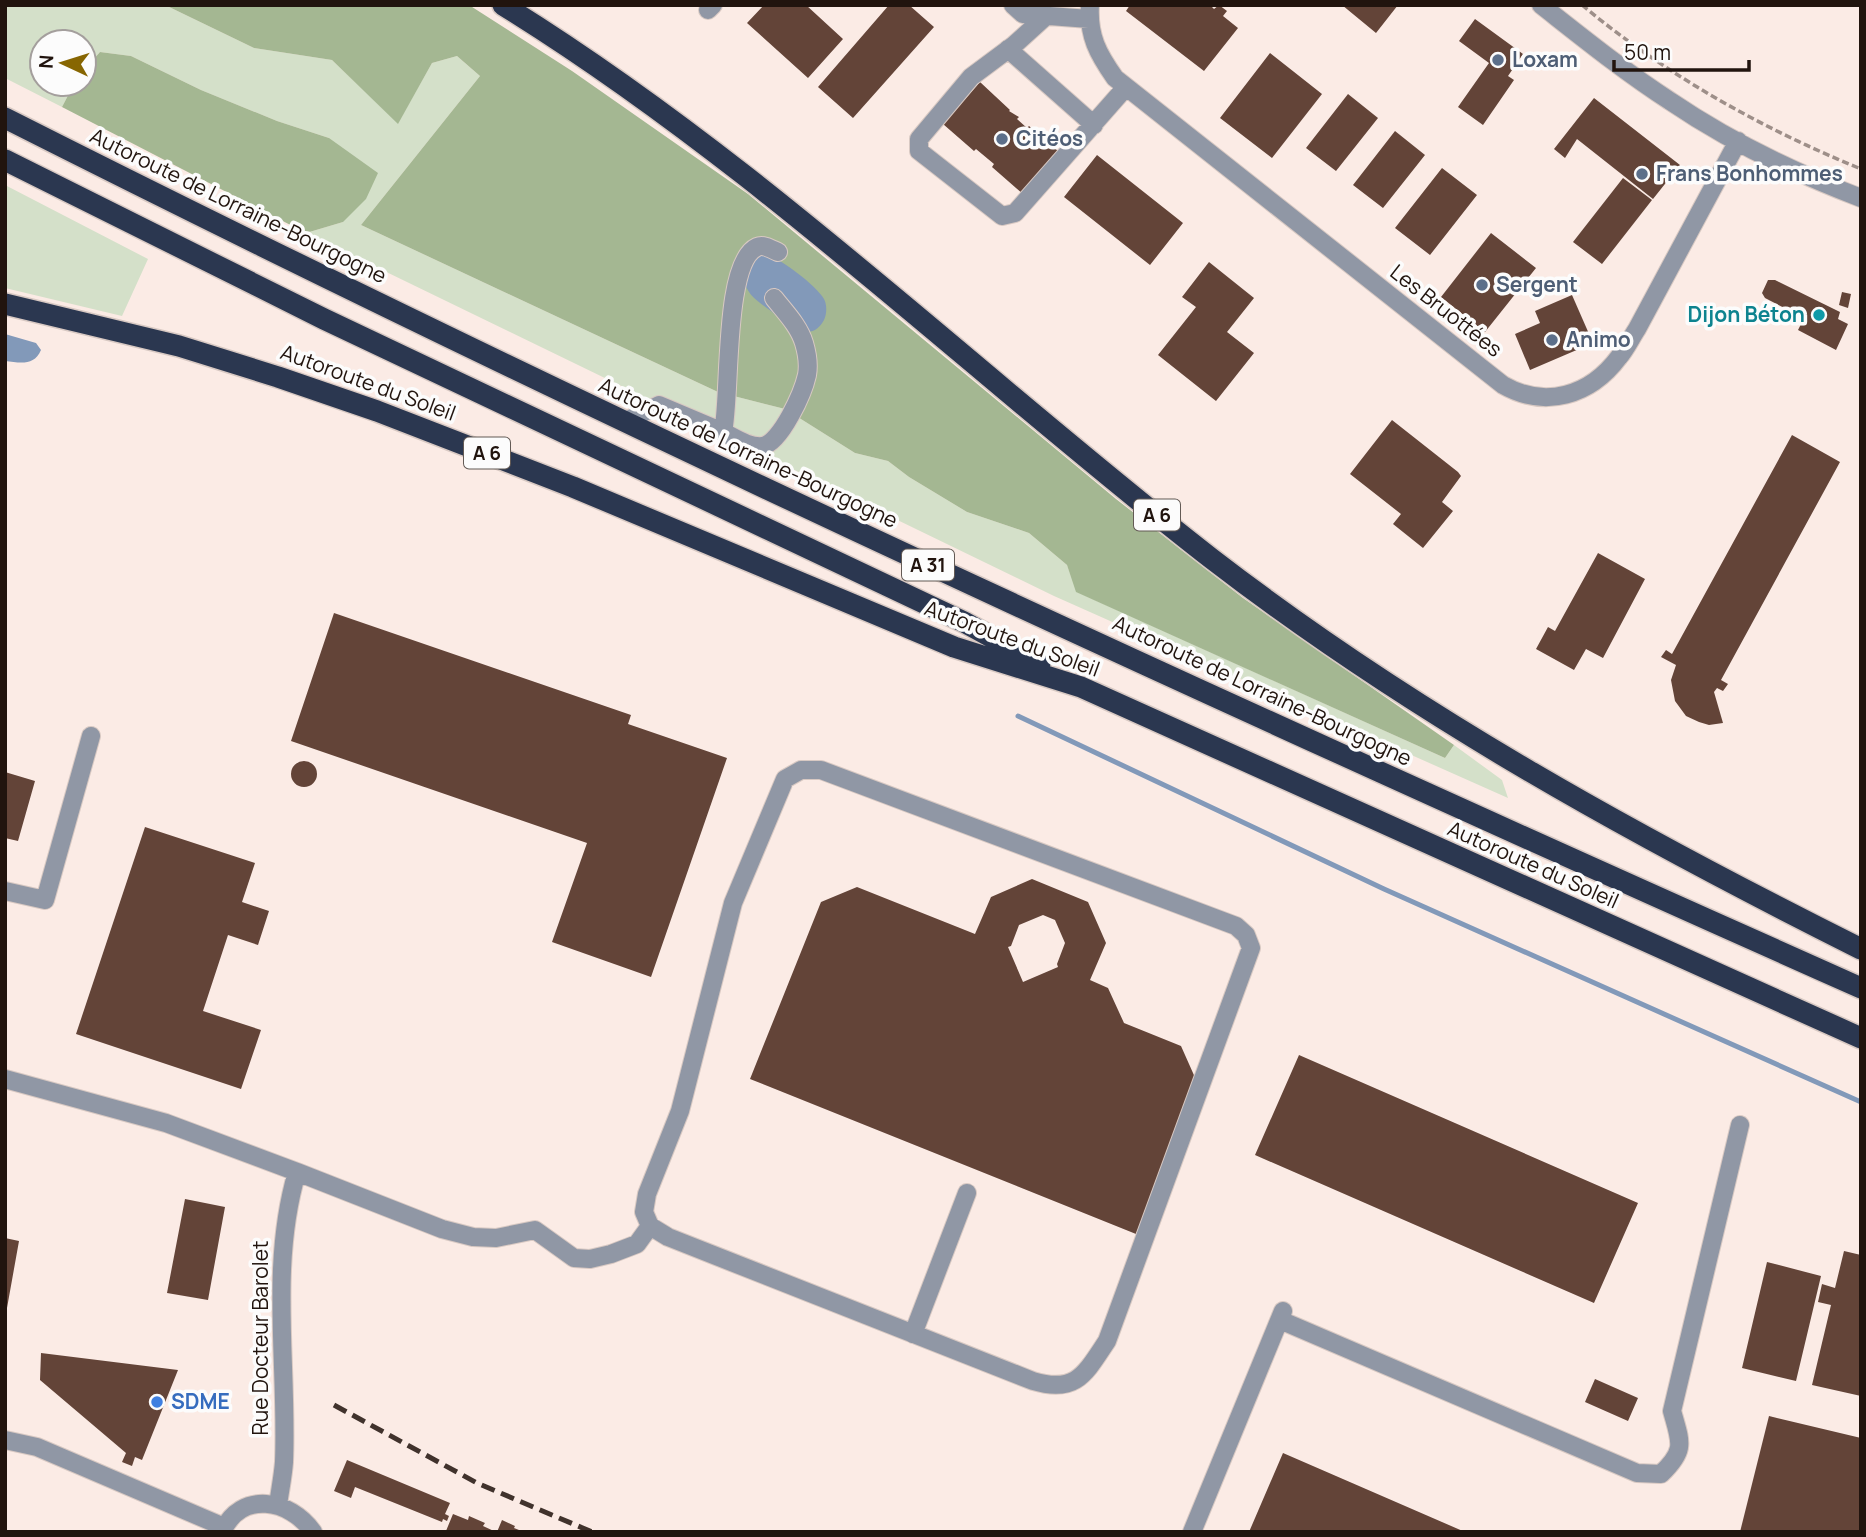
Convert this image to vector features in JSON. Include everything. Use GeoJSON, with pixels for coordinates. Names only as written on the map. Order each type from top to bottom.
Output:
{"type":"FeatureCollection","features":[{"type":"Feature","properties":{"kind":"highway","name":"A 6"},"geometry":{"type":"LineString","coordinates":[[503,5],[616,79],[730,162],[832,243],[1160,517],[1330,645],[1419,705],[1541,779],[1664,847],[1861,949]]}},
{"type":"Feature","properties":{"kind":"highway","name":"Autoroute de Lorraine-Bourgogne"},"geometry":{"type":"LineString","coordinates":[[5,118],[624,422],[1232,705],[1861,988]]}},
{"type":"Feature","properties":{"kind":"highway","name":"A 31"},"geometry":{"type":"LineString","coordinates":[[5,160],[336,324],[964,622],[1081,687]]}},
{"type":"Feature","properties":{"kind":"highway","name":"Autoroute du Soleil"},"geometry":{"type":"LineString","coordinates":[[5,304],[144,337],[311,387],[443,435],[560,482],[954,647],[1081,687],[1861,1038]]}},
{"type":"Feature","properties":{"kind":"street","name":"Les Bruottées"},"geometry":{"type":"LineString","coordinates":[[1013,5],[1023,14],[1046,16],[1090,12],[1097,52],[1115,78],[1503,385],[1533,398],[1554,398],[1573,393],[1599,379],[1619,359],[1738,141]]}},
{"type":"Feature","properties":{"kind":"street"},"geometry":{"type":"LineString","coordinates":[[1541,5],[1651,88],[1700,120],[1793,169],[1861,198]]}},
{"type":"Feature","properties":{"kind":"street"},"geometry":{"type":"LineString","coordinates":[[1046,16],[971,77],[919,139],[919,151],[1002,216],[1015,213],[1126,87]]}},
{"type":"Feature","properties":{"kind":"street"},"geometry":{"type":"LineString","coordinates":[[1008,49],[1094,125]]}},
{"type":"Feature","properties":{"kind":"street"},"geometry":{"type":"LineString","coordinates":[[723,432],[732,315],[740,267],[757,247],[766,246],[778,252]]}},
{"type":"Feature","properties":{"kind":"street"},"geometry":{"type":"LineString","coordinates":[[624,422],[659,405],[754,446],[770,443],[782,430],[803,386],[808,362],[799,331],[774,298]]}},
{"type":"Feature","properties":{"kind":"street"},"geometry":{"type":"LineString","coordinates":[[6,894],[45,901],[91,736]]}},
{"type":"Feature","properties":{"kind":"street"},"geometry":{"type":"LineString","coordinates":[[802,770],[821,771],[1236,926],[1247,935],[1251,948],[1107,1342],[1086,1373],[1068,1385],[1052,1387],[668,1237],[650,1226],[644,1212],[647,1194],[680,1111],[733,904],[785,779],[802,770]]}},
{"type":"Feature","properties":{"kind":"street"},"geometry":{"type":"LineString","coordinates":[[5,1079],[166,1123],[442,1229],[473,1237],[496,1238],[535,1230],[574,1258],[590,1259],[637,1244],[650,1226]]}},
{"type":"Feature","properties":{"kind":"street"},"geometry":{"type":"LineString","coordinates":[[1192,1532],[1282,1316],[1637,1474],[1661,1474],[1680,1452],[1672,1411],[1740,1125]]}},
{"type":"Feature","properties":{"kind":"street","name":"Rue Docteur Barolet"},"geometry":{"type":"LineString","coordinates":[[278,1505],[284,1464],[281,1261],[288,1202],[297,1172]]}},
{"type":"Feature","properties":{"kind":"street"},"geometry":{"type":"LineString","coordinates":[[913,1334],[967,1193]]}},
{"type":"Feature","properties":{"kind":"street"},"geometry":{"type":"LineString","coordinates":[[5,1440],[37,1447],[223,1529],[234,1515],[247,1507],[262,1504],[278,1505],[292,1510],[313,1532]]}},
{"type":"Feature","properties":{"kind":"path"},"geometry":{"type":"LineString","coordinates":[[1583,5],[1607,26],[1693,85],[1771,129],[1861,169]]}},
{"type":"Feature","properties":{"kind":"green space"},"geometry":{"type":"Polygon","coordinates":[[[5,5],[165,5],[254,48],[332,60],[398,123],[432,63],[457,56],[480,76],[361,225],[718,392],[785,409],[855,453],[888,461],[967,512],[1029,533],[1067,565],[1077,592],[1445,758],[1454,745],[1502,780],[1508,798],[1054,596],[306,233],[343,222],[329,138],[277,121],[201,90],[131,56],[100,52],[98,54],[98,28],[28,28],[28,90],[5,78],[5,5]]]}},
{"type":"Feature","properties":{"kind":"green space"},"geometry":{"type":"Polygon","coordinates":[[[165,5],[469,5],[572,71],[748,194],[1116,499],[1243,598],[1454,745],[1445,758],[1076,592],[1067,565],[1029,533],[967,512],[888,461],[855,453],[785,409],[718,392],[361,225],[480,76],[457,56],[432,63],[398,124],[332,60],[254,48],[165,5]]]}},
{"type":"Feature","properties":{"kind":"green space"},"geometry":{"type":"Polygon","coordinates":[[[100,52],[131,56],[201,90],[277,121],[329,138],[378,173],[366,199],[343,222],[306,233],[62,107],[67,98],[98,98],[100,52]]]}},
{"type":"Feature","properties":{"kind":"green space"},"geometry":{"type":"Polygon","coordinates":[[[44,98],[67,98],[62,107],[44,98]]]}},
{"type":"Feature","properties":{"kind":"green space"},"geometry":{"type":"Polygon","coordinates":[[[5,185],[148,259],[122,316],[5,288],[5,185]]]}},
{"type":"Feature","properties":{"kind":"water"},"geometry":{"type":"Polygon","coordinates":[[[764,254],[787,266],[820,293],[825,301],[826,315],[818,328],[805,332],[797,330],[750,294],[744,279],[756,257],[764,254]]]}},
{"type":"Feature","properties":{"kind":"water"},"geometry":{"type":"Polygon","coordinates":[[[5,334],[36,343],[41,350],[31,361],[5,361],[5,334]]]}},
{"type":"Feature","properties":{"kind":"building"},"geometry":{"type":"Polygon","coordinates":[[[764,5],[806,5],[843,39],[808,78],[747,23],[764,5]]]}},
{"type":"Feature","properties":{"kind":"building"},"geometry":{"type":"Polygon","coordinates":[[[889,5],[909,5],[934,27],[853,118],[818,87],[889,5]]]}},
{"type":"Feature","properties":{"kind":"building"},"geometry":{"type":"Polygon","coordinates":[[[1130,5],[1210,5],[1214,9],[1219,5],[1227,11],[1223,16],[1238,28],[1204,71],[1126,11],[1130,5]]]}},
{"type":"Feature","properties":{"kind":"building"},"geometry":{"type":"Polygon","coordinates":[[[1342,5],[1398,5],[1376,33],[1342,5]]]}},
{"type":"Feature","properties":{"kind":"building"},"geometry":{"type":"Polygon","coordinates":[[[1475,19],[1523,54],[1508,76],[1514,80],[1483,125],[1458,107],[1489,63],[1459,41],[1475,19]]]}},
{"type":"Feature","properties":{"kind":"building"},"geometry":{"type":"Polygon","coordinates":[[[1270,53],[1322,94],[1272,158],[1220,118],[1270,53]]]}},
{"type":"Feature","properties":{"kind":"building"},"geometry":{"type":"Polygon","coordinates":[[[980,82],[1009,111],[1019,117],[1017,119],[1027,128],[1029,126],[1059,152],[1023,194],[992,167],[994,164],[976,149],[974,151],[943,124],[980,82]]]}},
{"type":"Feature","properties":{"kind":"building"},"geometry":{"type":"Polygon","coordinates":[[[1348,94],[1378,118],[1336,171],[1306,148],[1348,94]]]}},
{"type":"Feature","properties":{"kind":"building"},"geometry":{"type":"Polygon","coordinates":[[[1594,98],[1680,165],[1653,199],[1577,139],[1565,158],[1554,149],[1594,98]]]}},
{"type":"Feature","properties":{"kind":"building"},"geometry":{"type":"Polygon","coordinates":[[[1395,131],[1425,155],[1383,208],[1353,185],[1395,131]]]}},
{"type":"Feature","properties":{"kind":"building"},"geometry":{"type":"Polygon","coordinates":[[[1097,155],[1183,223],[1150,265],[1064,197],[1097,155]]]}},
{"type":"Feature","properties":{"kind":"building"},"geometry":{"type":"Polygon","coordinates":[[[1442,168],[1477,195],[1430,255],[1395,228],[1442,168]]]}},
{"type":"Feature","properties":{"kind":"building"},"geometry":{"type":"Polygon","coordinates":[[[1623,178],[1652,200],[1602,264],[1573,242],[1623,178]]]}},
{"type":"Feature","properties":{"kind":"building"},"geometry":{"type":"Polygon","coordinates":[[[1491,233],[1536,268],[1485,332],[1441,297],[1491,233]]]}},
{"type":"Feature","properties":{"kind":"building"},"geometry":{"type":"Polygon","coordinates":[[[1209,262],[1254,298],[1227,332],[1254,353],[1216,401],[1158,355],[1196,307],[1182,297],[1209,262]]]}},
{"type":"Feature","properties":{"kind":"building","name":"Dijon Béton"},"geometry":{"type":"Polygon","coordinates":[[[1768,280],[1775,280],[1840,312],[1838,319],[1848,324],[1836,350],[1798,330],[1804,318],[1765,298],[1762,293],[1768,280]]]}},
{"type":"Feature","properties":{"kind":"building"},"geometry":{"type":"Polygon","coordinates":[[[1842,292],[1851,294],[1848,308],[1839,305],[1842,292]]]}},
{"type":"Feature","properties":{"kind":"building"},"geometry":{"type":"Polygon","coordinates":[[[1572,295],[1593,343],[1530,370],[1515,334],[1540,323],[1535,311],[1572,295]]]}},
{"type":"Feature","properties":{"kind":"building"},"geometry":{"type":"Polygon","coordinates":[[[1392,420],[1461,476],[1442,502],[1453,511],[1423,548],[1393,524],[1401,514],[1350,474],[1392,420]]]}},
{"type":"Feature","properties":{"kind":"building"},"geometry":{"type":"Polygon","coordinates":[[[1792,435],[1840,462],[1721,680],[1728,684],[1723,691],[1717,688],[1714,692],[1723,723],[1709,725],[1699,722],[1686,716],[1675,701],[1671,680],[1676,665],[1661,657],[1666,650],[1672,654],[1792,435]]]}},
{"type":"Feature","properties":{"kind":"building"},"geometry":{"type":"Polygon","coordinates":[[[1598,553],[1645,579],[1603,658],[1586,649],[1574,670],[1536,649],[1548,627],[1555,631],[1598,553]]]}},
{"type":"Feature","properties":{"kind":"building"},"geometry":{"type":"Polygon","coordinates":[[[334,613],[631,715],[628,724],[727,758],[651,977],[552,942],[587,843],[291,741],[334,613]]]}},
{"type":"Feature","properties":{"kind":"building"},"geometry":{"type":"Polygon","coordinates":[[[304,761],[313,765],[317,774],[313,783],[304,787],[295,783],[291,774],[295,765],[304,761]]]}},
{"type":"Feature","properties":{"kind":"building"},"geometry":{"type":"Polygon","coordinates":[[[5,772],[35,781],[18,841],[5,838],[5,772]]]}},
{"type":"Feature","properties":{"kind":"building"},"geometry":{"type":"Polygon","coordinates":[[[145,827],[255,863],[242,902],[269,911],[258,945],[228,935],[203,1011],[261,1030],[241,1089],[76,1034],[145,827]]]}},
{"type":"Feature","properties":{"kind":"building"},"geometry":{"type":"Polygon","coordinates":[[[1032,879],[1088,902],[1106,943],[1090,980],[1108,988],[1124,1023],[1181,1046],[1197,1082],[1136,1234],[750,1079],[821,902],[857,887],[975,934],[991,897],[1032,879]],[[1043,915],[1019,925],[1011,946],[1008,947],[1023,982],[1058,967],[1065,943],[1055,920],[1043,915]]]}},
{"type":"Feature","properties":{"kind":"building"},"geometry":{"type":"Polygon","coordinates":[[[1299,1055],[1638,1203],[1594,1303],[1255,1155],[1299,1055]]]}},
{"type":"Feature","properties":{"kind":"building"},"geometry":{"type":"Polygon","coordinates":[[[185,1199],[225,1207],[208,1300],[167,1293],[185,1199]]]}},
{"type":"Feature","properties":{"kind":"building"},"geometry":{"type":"Polygon","coordinates":[[[5,1238],[19,1241],[7,1308],[5,1308],[5,1238]]]}},
{"type":"Feature","properties":{"kind":"building"},"geometry":{"type":"Polygon","coordinates":[[[1844,1251],[1861,1255],[1861,1396],[1812,1385],[1831,1305],[1818,1302],[1822,1284],[1835,1288],[1844,1251]]]}},
{"type":"Feature","properties":{"kind":"building"},"geometry":{"type":"Polygon","coordinates":[[[1767,1262],[1821,1276],[1796,1381],[1742,1368],[1767,1262]]]}},
{"type":"Feature","properties":{"kind":"building"},"geometry":{"type":"Polygon","coordinates":[[[41,1353],[178,1370],[142,1460],[135,1457],[132,1466],[122,1462],[126,1453],[40,1380],[41,1353]]]}},
{"type":"Feature","properties":{"kind":"building"},"geometry":{"type":"Polygon","coordinates":[[[1595,1379],[1638,1398],[1628,1421],[1585,1402],[1595,1379]]]}},
{"type":"Feature","properties":{"kind":"building"},"geometry":{"type":"Polygon","coordinates":[[[1769,1416],[1861,1438],[1861,1532],[1740,1532],[1769,1416]]]}},
{"type":"Feature","properties":{"kind":"building"},"geometry":{"type":"Polygon","coordinates":[[[1283,1453],[1465,1532],[1249,1532],[1283,1453]]]}},
{"type":"Feature","properties":{"kind":"building"},"geometry":{"type":"Polygon","coordinates":[[[347,1460],[450,1503],[445,1514],[449,1516],[447,1521],[443,1519],[442,1522],[355,1487],[351,1498],[334,1491],[347,1460]]]}},
{"type":"Feature","properties":{"kind":"building"},"geometry":{"type":"Polygon","coordinates":[[[453,1514],[468,1520],[469,1516],[485,1523],[483,1526],[496,1532],[446,1531],[453,1514]]]}},
{"type":"Feature","properties":{"kind":"building"},"geometry":{"type":"Polygon","coordinates":[[[502,1520],[515,1526],[514,1528],[524,1532],[497,1532],[502,1520]]]}},
{"type":"Feature","properties":{"kind":"waterway"},"geometry":{"type":"LineString","coordinates":[[1018,716],[1384,889],[1861,1102]]}},
{"type":"Feature","properties":{"kind":"railway"},"geometry":{"type":"LineString","coordinates":[[334,1405],[477,1483],[592,1532]]}},
{"type":"Feature","properties":{"kind":"place","name":"Loxam"},"geometry":{"type":"Point","coordinates":[1498,60]}},
{"type":"Feature","properties":{"kind":"place","name":"Citéos"},"geometry":{"type":"Point","coordinates":[1002,139]}},
{"type":"Feature","properties":{"kind":"place","name":"Frans Bonhommes"},"geometry":{"type":"Point","coordinates":[1642,174]}},
{"type":"Feature","properties":{"kind":"place","name":"Sergent"},"geometry":{"type":"Point","coordinates":[1482,285]}},
{"type":"Feature","properties":{"kind":"place","name":"Dijon Béton"},"geometry":{"type":"Point","coordinates":[1819,315]}},
{"type":"Feature","properties":{"kind":"place","name":"Animo"},"geometry":{"type":"Point","coordinates":[1552,340]}},
{"type":"Feature","properties":{"kind":"place","name":"SDME"},"geometry":{"type":"Point","coordinates":[157,1402]}}]}
